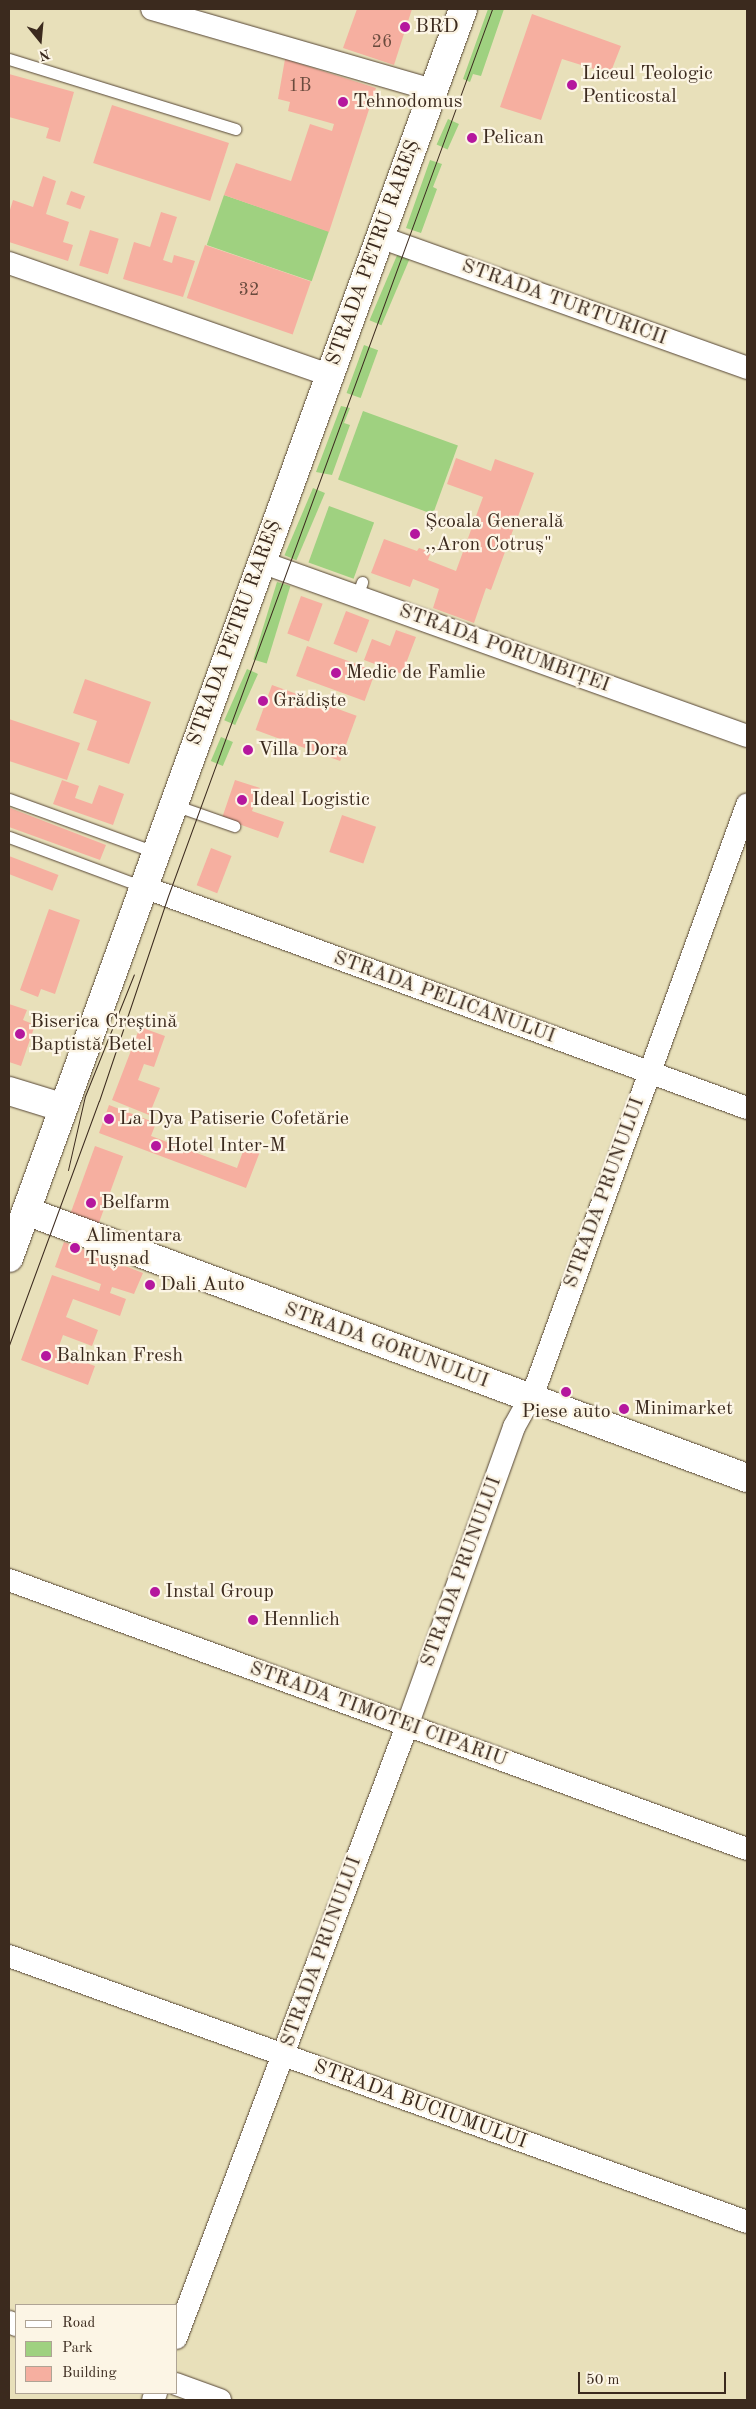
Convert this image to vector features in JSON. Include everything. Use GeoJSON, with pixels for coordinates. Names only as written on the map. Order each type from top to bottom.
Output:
{"type":"FeatureCollection","features":[{"type":"Feature","properties":{"kind":"main road","name":"STRADA PETRU RAREȘ"},"geometry":{"type":"LineString","coordinates":[[9,1258],[141,886],[463,9]]}},
{"type":"Feature","properties":{"kind":"main road"},"geometry":{"type":"LineString","coordinates":[[9,1091],[61,1107]]}},
{"type":"Feature","properties":{"kind":"main road","name":"STRADA GORUNULUI"},"geometry":{"type":"LineString","coordinates":[[26,1211],[747,1478]]}},
{"type":"Feature","properties":{"kind":"street"},"geometry":{"type":"LineString","coordinates":[[152,9],[433,90]]}},
{"type":"Feature","properties":{"kind":"street","name":"STRADA TURTURICII"},"geometry":{"type":"LineString","coordinates":[[380,237],[747,368]]}},
{"type":"Feature","properties":{"kind":"street"},"geometry":{"type":"LineString","coordinates":[[9,263],[329,375]]}},
{"type":"Feature","properties":{"kind":"street","name":"STRADA PORUMBIȚEI"},"geometry":{"type":"LineString","coordinates":[[261,562],[359,589],[747,736]]}},
{"type":"Feature","properties":{"kind":"street","name":"STRADA PRUNULUI"},"geometry":{"type":"LineString","coordinates":[[178,2333],[284,2056],[514,1427],[530,1399],[747,806]]}},
{"type":"Feature","properties":{"kind":"street","name":"STRADA PELICANULUI"},"geometry":{"type":"LineString","coordinates":[[141,886],[747,1108]]}},
{"type":"Feature","properties":{"kind":"street","name":"STRADA TIMOTEI CIPARIU"},"geometry":{"type":"LineString","coordinates":[[9,1580],[747,1849]]}},
{"type":"Feature","properties":{"kind":"street","name":"STRADA BUCIUMULUI"},"geometry":{"type":"LineString","coordinates":[[9,1956],[747,2222]]}},
{"type":"Feature","properties":{"kind":"street"},"geometry":{"type":"LineString","coordinates":[[178,2385],[220,2400]]}},
{"type":"Feature","properties":{"kind":"lane"},"geometry":{"type":"LineString","coordinates":[[9,59],[235,129]]}},
{"type":"Feature","properties":{"kind":"lane"},"geometry":{"type":"LineString","coordinates":[[9,799],[155,852]]}},
{"type":"Feature","properties":{"kind":"lane"},"geometry":{"type":"LineString","coordinates":[[172,804],[234,826]]}},
{"type":"Feature","properties":{"kind":"lane"},"geometry":{"type":"LineString","coordinates":[[9,837],[141,886]]}},
{"type":"Feature","properties":{"kind":"green space"},"geometry":{"type":"Polygon","coordinates":[[[488,9],[504,9],[481,76],[473,74],[470,82],[463,79],[488,9]]]}},
{"type":"Feature","properties":{"kind":"green space"},"geometry":{"type":"Polygon","coordinates":[[[448,119],[459,124],[448,149],[437,145],[448,119]]]}},
{"type":"Feature","properties":{"kind":"green space"},"geometry":{"type":"Polygon","coordinates":[[[430,160],[442,164],[433,187],[437,189],[421,233],[406,228],[430,160]]]}},
{"type":"Feature","properties":{"kind":"green space"},"geometry":{"type":"Polygon","coordinates":[[[224,195],[329,231],[312,281],[207,245],[224,195]]]}},
{"type":"Feature","properties":{"kind":"green space"},"geometry":{"type":"Polygon","coordinates":[[[398,253],[410,258],[381,325],[369,320],[398,253]]]}},
{"type":"Feature","properties":{"kind":"green space"},"geometry":{"type":"Polygon","coordinates":[[[364,345],[378,350],[361,398],[347,393],[364,345]]]}},
{"type":"Feature","properties":{"kind":"green space"},"geometry":{"type":"Polygon","coordinates":[[[341,406],[350,408],[344,423],[350,425],[332,475],[316,472],[341,406]]]}},
{"type":"Feature","properties":{"kind":"green space"},"geometry":{"type":"Polygon","coordinates":[[[363,411],[458,446],[433,514],[338,480],[363,411]]]}},
{"type":"Feature","properties":{"kind":"green space"},"geometry":{"type":"Polygon","coordinates":[[[313,488],[325,493],[296,560],[284,555],[313,488]]]}},
{"type":"Feature","properties":{"kind":"green space"},"geometry":{"type":"Polygon","coordinates":[[[329,506],[374,522],[354,579],[308,562],[329,506]]]}},
{"type":"Feature","properties":{"kind":"green space"},"geometry":{"type":"Polygon","coordinates":[[[277,582],[290,586],[267,664],[253,659],[277,582]]]}},
{"type":"Feature","properties":{"kind":"green space"},"geometry":{"type":"Polygon","coordinates":[[[247,669],[258,674],[235,725],[224,720],[247,669]]]}},
{"type":"Feature","properties":{"kind":"green space"},"geometry":{"type":"Polygon","coordinates":[[[221,737],[233,742],[223,766],[211,761],[221,737]]]}},
{"type":"Feature","properties":{"kind":"building"},"geometry":{"type":"Polygon","coordinates":[[[357,9],[412,9],[394,65],[343,48],[357,9]]]}},
{"type":"Feature","properties":{"kind":"building"},"geometry":{"type":"Polygon","coordinates":[[[532,14],[621,46],[610,74],[562,59],[541,120],[500,107],[532,14]]]}},
{"type":"Feature","properties":{"kind":"building"},"geometry":{"type":"Polygon","coordinates":[[[285,59],[376,88],[329,232],[224,195],[236,163],[291,181],[310,124],[332,131],[334,124],[288,111],[290,102],[278,99],[285,59]]]}},
{"type":"Feature","properties":{"kind":"building"},"geometry":{"type":"Polygon","coordinates":[[[9,74],[74,92],[60,142],[46,138],[49,128],[9,117],[9,74]]]}},
{"type":"Feature","properties":{"kind":"building"},"geometry":{"type":"Polygon","coordinates":[[[112,105],[229,143],[210,201],[93,163],[112,105]]]}},
{"type":"Feature","properties":{"kind":"building"},"geometry":{"type":"Polygon","coordinates":[[[43,176],[56,181],[46,214],[69,222],[63,242],[73,245],[68,261],[9,242],[9,213],[13,200],[33,207],[43,176]]]}},
{"type":"Feature","properties":{"kind":"building"},"geometry":{"type":"Polygon","coordinates":[[[71,191],[85,196],[80,209],[66,204],[71,191]]]}},
{"type":"Feature","properties":{"kind":"building"},"geometry":{"type":"Polygon","coordinates":[[[161,212],[177,217],[163,260],[172,263],[174,255],[195,261],[183,297],[123,279],[134,242],[150,247],[161,212]]]}},
{"type":"Feature","properties":{"kind":"building"},"geometry":{"type":"Polygon","coordinates":[[[90,230],[119,239],[108,274],[79,265],[90,230]]]}},
{"type":"Feature","properties":{"kind":"building"},"geometry":{"type":"Polygon","coordinates":[[[205,245],[311,281],[293,334],[187,298],[205,245]]]}},
{"type":"Feature","properties":{"kind":"building"},"geometry":{"type":"Polygon","coordinates":[[[456,458],[491,471],[495,459],[534,473],[491,590],[486,588],[474,623],[433,608],[439,589],[413,579],[410,587],[371,573],[384,539],[417,551],[419,548],[431,552],[428,560],[456,571],[483,497],[447,484],[456,458]]]}},
{"type":"Feature","properties":{"kind":"building"},"geometry":{"type":"Polygon","coordinates":[[[301,596],[323,604],[309,641],[287,634],[301,596]]]}},
{"type":"Feature","properties":{"kind":"building"},"geometry":{"type":"Polygon","coordinates":[[[346,611],[369,620],[357,653],[333,644],[346,611]]]}},
{"type":"Feature","properties":{"kind":"building"},"geometry":{"type":"Polygon","coordinates":[[[396,630],[416,637],[402,674],[364,660],[372,639],[390,646],[396,630]]]}},
{"type":"Feature","properties":{"kind":"building","name":"Medic de Famlie"},"geometry":{"type":"Polygon","coordinates":[[[307,646],[376,671],[365,701],[296,676],[307,646]]]}},
{"type":"Feature","properties":{"kind":"building"},"geometry":{"type":"Polygon","coordinates":[[[85,679],[151,702],[129,764],[87,750],[97,721],[73,713],[85,679]]]}},
{"type":"Feature","properties":{"kind":"building"},"geometry":{"type":"Polygon","coordinates":[[[272,685],[357,716],[340,761],[256,730],[272,685]]]}},
{"type":"Feature","properties":{"kind":"building"},"geometry":{"type":"Polygon","coordinates":[[[9,719],[80,743],[67,780],[9,761],[9,719]]]}},
{"type":"Feature","properties":{"kind":"building"},"geometry":{"type":"Polygon","coordinates":[[[62,780],[79,786],[75,798],[92,804],[99,785],[124,794],[113,825],[53,804],[62,780]]]}},
{"type":"Feature","properties":{"kind":"building","name":"Ideal Logistic"},"geometry":{"type":"Polygon","coordinates":[[[235,780],[260,788],[252,811],[284,822],[278,838],[222,818],[235,780]]]}},
{"type":"Feature","properties":{"kind":"building"},"geometry":{"type":"Polygon","coordinates":[[[10,808],[106,845],[100,860],[9,827],[10,808]]]}},
{"type":"Feature","properties":{"kind":"building"},"geometry":{"type":"Polygon","coordinates":[[[342,815],[376,827],[363,864],[329,852],[342,815]]]}},
{"type":"Feature","properties":{"kind":"building"},"geometry":{"type":"Polygon","coordinates":[[[211,848],[232,856],[217,893],[197,885],[211,848]]]}},
{"type":"Feature","properties":{"kind":"building"},"geometry":{"type":"Polygon","coordinates":[[[9,856],[58,875],[52,891],[9,874],[9,856]]]}},
{"type":"Feature","properties":{"kind":"building"},"geometry":{"type":"Polygon","coordinates":[[[49,909],[80,920],[55,994],[41,989],[38,997],[20,990],[49,909]]]}},
{"type":"Feature","properties":{"kind":"building","name":"Biserica Creștină Baptistă Betel"},"geometry":{"type":"Polygon","coordinates":[[[9,1004],[27,1010],[23,1020],[35,1025],[21,1066],[9,1062],[9,1004]]]}},
{"type":"Feature","properties":{"kind":"building"},"geometry":{"type":"Polygon","coordinates":[[[140,1027],[165,1036],[154,1067],[144,1064],[138,1080],[160,1088],[149,1115],[112,1100],[140,1027]]]}},
{"type":"Feature","properties":{"kind":"building","name":"Hotel Inter-M"},"geometry":{"type":"Polygon","coordinates":[[[109,1105],[156,1123],[151,1136],[237,1168],[246,1143],[261,1149],[246,1188],[99,1133],[109,1105]]]}},
{"type":"Feature","properties":{"kind":"building"},"geometry":{"type":"Polygon","coordinates":[[[95,1146],[123,1156],[98,1226],[70,1216],[95,1146]]]}},
{"type":"Feature","properties":{"kind":"building"},"geometry":{"type":"Polygon","coordinates":[[[64,1242],[143,1273],[134,1294],[112,1287],[110,1293],[126,1299],[120,1316],[73,1299],[66,1317],[98,1330],[92,1346],[63,1335],[57,1352],[95,1366],[88,1385],[21,1360],[52,1275],[99,1291],[101,1284],[55,1267],[64,1242]]]}},
{"type":"Feature","properties":{"kind":"tram line"},"geometry":{"type":"LineString","coordinates":[[9,1345],[99,1101],[168,896],[492,9]]}},
{"type":"Feature","properties":{"kind":"tram line"},"geometry":{"type":"LineString","coordinates":[[68,1170],[85,1096],[134,974]]}},
{"type":"Feature","properties":{"kind":"place","name":"BRD"},"geometry":{"type":"Point","coordinates":[405,27]}},
{"type":"Feature","properties":{"kind":"place","name":"Liceul Teologic Penticostal"},"geometry":{"type":"Point","coordinates":[572,85]}},
{"type":"Feature","properties":{"kind":"place","name":"Tehnodomus"},"geometry":{"type":"Point","coordinates":[343,102]}},
{"type":"Feature","properties":{"kind":"place","name":"Pelican"},"geometry":{"type":"Point","coordinates":[472,138]}},
{"type":"Feature","properties":{"kind":"place","name":"Școala Generală ,,Aron Cotruș\""},"geometry":{"type":"Point","coordinates":[415,534]}},
{"type":"Feature","properties":{"kind":"place","name":"Medic de Famlie"},"geometry":{"type":"Point","coordinates":[336,673]}},
{"type":"Feature","properties":{"kind":"place","name":"Grădiște"},"geometry":{"type":"Point","coordinates":[263,701]}},
{"type":"Feature","properties":{"kind":"place","name":"Villa Dora"},"geometry":{"type":"Point","coordinates":[248,750]}},
{"type":"Feature","properties":{"kind":"place","name":"Ideal Logistic"},"geometry":{"type":"Point","coordinates":[242,800]}},
{"type":"Feature","properties":{"kind":"place","name":"Biserica Creștină Baptistă Betel"},"geometry":{"type":"Point","coordinates":[20,1034]}},
{"type":"Feature","properties":{"kind":"place","name":"La Dya Patiserie Cofetărie"},"geometry":{"type":"Point","coordinates":[109,1119]}},
{"type":"Feature","properties":{"kind":"place","name":"Hotel Inter-M"},"geometry":{"type":"Point","coordinates":[156,1146]}},
{"type":"Feature","properties":{"kind":"place","name":"Belfarm"},"geometry":{"type":"Point","coordinates":[91,1203]}},
{"type":"Feature","properties":{"kind":"place","name":"Alimentara Tușnad"},"geometry":{"type":"Point","coordinates":[75,1248]}},
{"type":"Feature","properties":{"kind":"place","name":"Dali Auto"},"geometry":{"type":"Point","coordinates":[150,1285]}},
{"type":"Feature","properties":{"kind":"place","name":"Balnkan Fresh"},"geometry":{"type":"Point","coordinates":[46,1356]}},
{"type":"Feature","properties":{"kind":"place","name":"Piese auto"},"geometry":{"type":"Point","coordinates":[566,1392]}},
{"type":"Feature","properties":{"kind":"place","name":"Minimarket"},"geometry":{"type":"Point","coordinates":[624,1409]}},
{"type":"Feature","properties":{"kind":"place","name":"Instal Group"},"geometry":{"type":"Point","coordinates":[155,1592]}},
{"type":"Feature","properties":{"kind":"place","name":"Hennlich"},"geometry":{"type":"Point","coordinates":[253,1620]}}]}
